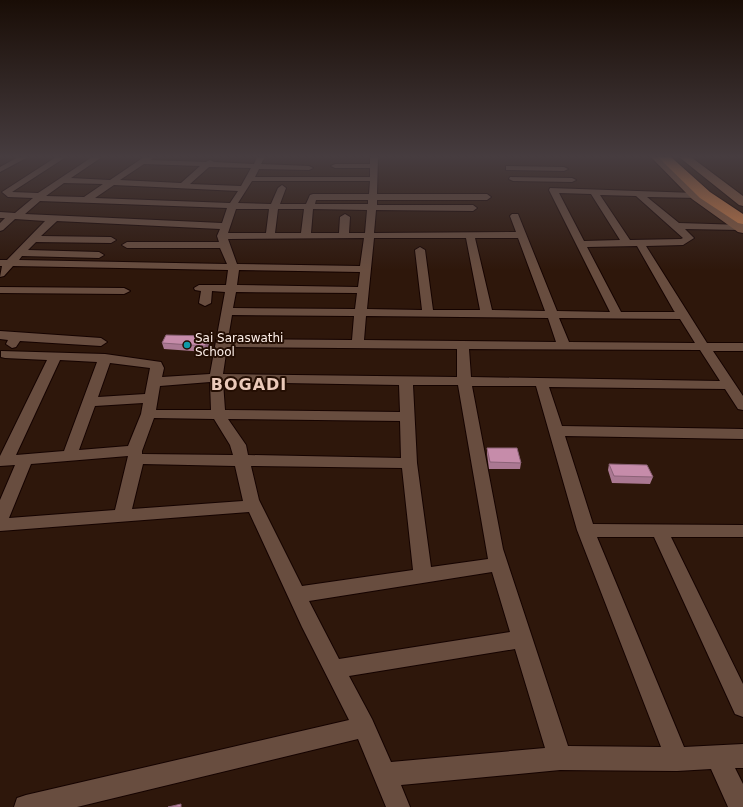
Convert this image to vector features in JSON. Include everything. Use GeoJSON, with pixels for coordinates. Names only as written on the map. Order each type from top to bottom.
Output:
{"type":"FeatureCollection","features":[{"type":"Feature","properties":{"kind":"highway"},"geometry":{"type":"LineString","coordinates":[[704,195],[742,226]]}},
{"type":"Feature","properties":{"kind":"highway"},"geometry":{"type":"LineString","coordinates":[[727,195],[743,208]]}},
{"type":"Feature","properties":{"kind":"street"},"geometry":{"type":"LineString","coordinates":[[30,195],[85,200],[160,204],[274,207],[473,208]]}},
{"type":"Feature","properties":{"kind":"street"},"geometry":{"type":"LineString","coordinates":[[0,228],[42,195]]}},
{"type":"Feature","properties":{"kind":"street"},"geometry":{"type":"LineString","coordinates":[[0,274],[5,263],[19,254],[49,222],[93,195]]}},
{"type":"Feature","properties":{"kind":"street"},"geometry":{"type":"LineString","coordinates":[[111,222],[147,195]]}},
{"type":"Feature","properties":{"kind":"street"},"geometry":{"type":"LineString","coordinates":[[171,195],[140,223],[127,245],[223,241],[270,235],[522,235]]}},
{"type":"Feature","properties":{"kind":"street"},"geometry":{"type":"LineString","coordinates":[[168,224],[195,195]]}},
{"type":"Feature","properties":{"kind":"street"},"geometry":{"type":"LineString","coordinates":[[240,195],[232,206],[224,226],[223,241],[234,268],[229,311],[216,378],[218,415],[238,445],[251,500],[364,727],[398,807]]}},
{"type":"Feature","properties":{"kind":"street"},"geometry":{"type":"LineString","coordinates":[[270,235],[274,207],[279,195]]}},
{"type":"Feature","properties":{"kind":"street"},"geometry":{"type":"LineString","coordinates":[[556,195],[617,315]]}},
{"type":"Feature","properties":{"kind":"street"},"geometry":{"type":"LineString","coordinates":[[596,195],[626,242]]}},
{"type":"Feature","properties":{"kind":"street"},"geometry":{"type":"LineString","coordinates":[[582,244],[626,242],[665,243],[687,240],[689,238],[677,226],[639,195]]}},
{"type":"Feature","properties":{"kind":"street"},"geometry":{"type":"LineString","coordinates":[[657,195],[696,196],[742,226]]}},
{"type":"Feature","properties":{"kind":"street"},"geometry":{"type":"LineString","coordinates":[[730,195],[743,202]]}},
{"type":"Feature","properties":{"kind":"street"},"geometry":{"type":"LineString","coordinates":[[358,344],[362,290],[373,196]]}},
{"type":"Feature","properties":{"kind":"street"},"geometry":{"type":"LineString","coordinates":[[306,235],[309,207],[312,197],[487,197]]}},
{"type":"Feature","properties":{"kind":"street"},"geometry":{"type":"LineString","coordinates":[[0,215],[111,222],[224,226]]}},
{"type":"Feature","properties":{"kind":"street"},"geometry":{"type":"LineString","coordinates":[[344,235],[345,216]]}},
{"type":"Feature","properties":{"kind":"street"},"geometry":{"type":"LineString","coordinates":[[515,216],[564,346]]}},
{"type":"Feature","properties":{"kind":"street"},"geometry":{"type":"LineString","coordinates":[[677,226],[742,226]]}},
{"type":"Feature","properties":{"kind":"street"},"geometry":{"type":"LineString","coordinates":[[470,234],[487,314]]}},
{"type":"Feature","properties":{"kind":"street"},"geometry":{"type":"LineString","coordinates":[[33,239],[110,240]]}},
{"type":"Feature","properties":{"kind":"street"},"geometry":{"type":"LineString","coordinates":[[640,243],[683,316],[743,406]]}},
{"type":"Feature","properties":{"kind":"street"},"geometry":{"type":"LineString","coordinates":[[420,250],[428,314]]}},
{"type":"Feature","properties":{"kind":"street"},"geometry":{"type":"LineString","coordinates":[[19,254],[100,255]]}},
{"type":"Feature","properties":{"kind":"street"},"geometry":{"type":"LineString","coordinates":[[5,263],[365,269]]}},
{"type":"Feature","properties":{"kind":"street"},"geometry":{"type":"LineString","coordinates":[[205,303],[203,288],[362,290]]}},
{"type":"Feature","properties":{"kind":"street"},"geometry":{"type":"LineString","coordinates":[[0,290],[124,291]]}},
{"type":"Feature","properties":{"kind":"street"},"geometry":{"type":"LineString","coordinates":[[229,311],[683,316]]}},
{"type":"Feature","properties":{"kind":"street"},"geometry":{"type":"LineString","coordinates":[[0,335],[101,342]]}},
{"type":"Feature","properties":{"kind":"street"},"geometry":{"type":"LineString","coordinates":[[3,359],[16,337]]}},
{"type":"Feature","properties":{"kind":"street"},"geometry":{"type":"LineString","coordinates":[[222,343],[743,347]]}},
{"type":"Feature","properties":{"kind":"street"},"geometry":{"type":"LineString","coordinates":[[463,345],[464,381],[494,549],[560,758]]}},
{"type":"Feature","properties":{"kind":"street"},"geometry":{"type":"LineString","coordinates":[[3,359],[55,356],[105,358],[152,363],[157,368],[148,414],[135,455],[122,516]]}},
{"type":"Feature","properties":{"kind":"street"},"geometry":{"type":"LineString","coordinates":[[55,356],[3,460],[70,455],[135,455],[242,462],[410,464]]}},
{"type":"Feature","properties":{"kind":"street"},"geometry":{"type":"LineString","coordinates":[[70,455],[105,358]]}},
{"type":"Feature","properties":{"kind":"street"},"geometry":{"type":"LineString","coordinates":[[154,382],[216,378],[729,385]]}},
{"type":"Feature","properties":{"kind":"street"},"geometry":{"type":"LineString","coordinates":[[406,381],[410,464],[423,576]]}},
{"type":"Feature","properties":{"kind":"street"},"geometry":{"type":"LineString","coordinates":[[540,382],[586,530],[677,759]]}},
{"type":"Feature","properties":{"kind":"street"},"geometry":{"type":"LineString","coordinates":[[90,402],[151,398]]}},
{"type":"Feature","properties":{"kind":"street"},"geometry":{"type":"LineString","coordinates":[[148,414],[407,417]]}},
{"type":"Feature","properties":{"kind":"street"},"geometry":{"type":"LineString","coordinates":[[555,431],[743,434]]}},
{"type":"Feature","properties":{"kind":"street"},"geometry":{"type":"LineString","coordinates":[[0,520],[25,459]]}},
{"type":"Feature","properties":{"kind":"street"},"geometry":{"type":"LineString","coordinates":[[0,525],[254,506]]}},
{"type":"Feature","properties":{"kind":"street"},"geometry":{"type":"LineString","coordinates":[[586,530],[743,531]]}},
{"type":"Feature","properties":{"kind":"street"},"geometry":{"type":"LineString","coordinates":[[659,530],[743,707]]}},
{"type":"Feature","properties":{"kind":"street"},"geometry":{"type":"LineString","coordinates":[[297,595],[499,564]]}},
{"type":"Feature","properties":{"kind":"street"},"geometry":{"type":"LineString","coordinates":[[334,669],[522,639]]}},
{"type":"Feature","properties":{"kind":"street"},"geometry":{"type":"LineString","coordinates":[[26,807],[64,802],[364,727]]}},
{"type":"Feature","properties":{"kind":"street"},"geometry":{"type":"LineString","coordinates":[[384,775],[560,758],[677,759],[743,756]]}},
{"type":"Feature","properties":{"kind":"street"},"geometry":{"type":"LineString","coordinates":[[718,757],[741,807]]}},
{"type":"Feature","properties":{"kind":"building"},"geometry":{"type":"Polygon","coordinates":[[[166,335],[210,336],[205,346],[162,343],[166,335]]]}},
{"type":"Feature","properties":{"kind":"building"},"geometry":{"type":"Polygon","coordinates":[[[487,448],[517,448],[521,463],[490,462],[487,448]]]}},
{"type":"Feature","properties":{"kind":"building"},"geometry":{"type":"Polygon","coordinates":[[[609,464],[647,465],[653,477],[614,476],[609,464]]]}},
{"type":"Feature","properties":{"kind":"building"},"geometry":{"type":"Polygon","coordinates":[[[181,804],[181,807],[168,807],[181,804]]]}},
{"type":"Feature","properties":{"kind":"place","name":"Sai Saraswathi School"},"geometry":{"type":"Point","coordinates":[187,345]}},
{"type":"Feature","properties":{"kind":"district","name":"BOGADI"},"geometry":{"type":"Point","coordinates":[249,384]}}]}
